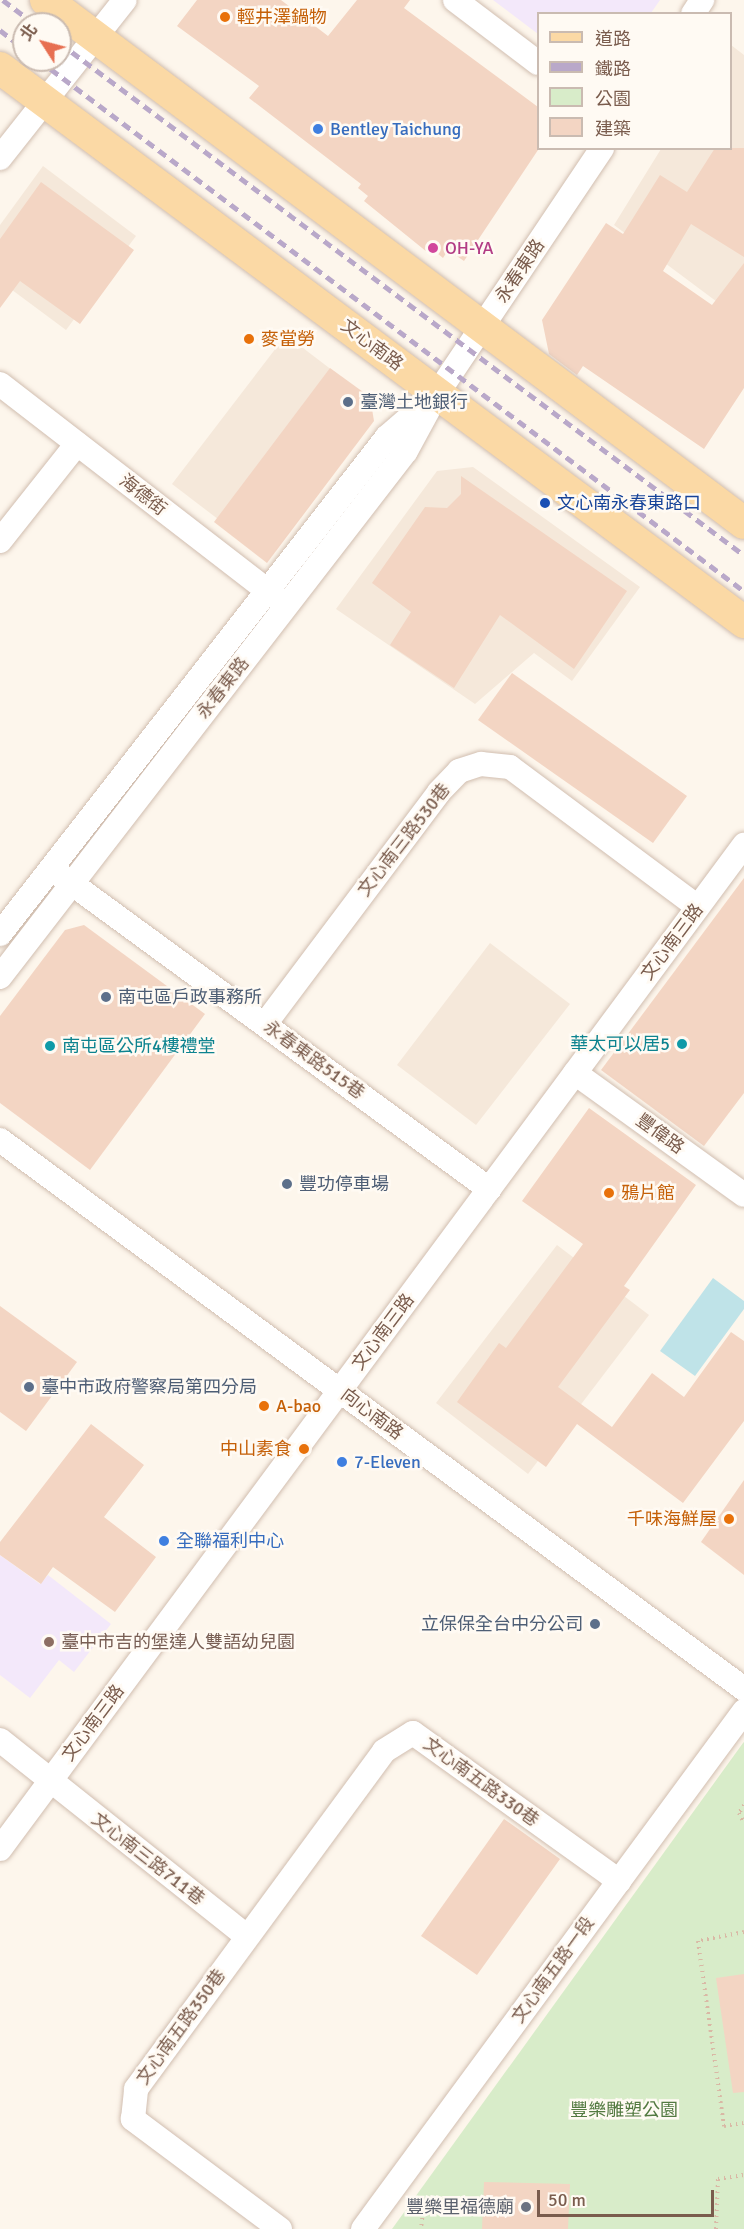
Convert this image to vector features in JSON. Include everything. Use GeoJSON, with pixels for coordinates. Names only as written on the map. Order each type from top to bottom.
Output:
{"type":"FeatureCollection","features":[{"type":"Feature","properties":{"kind":"main road"},"geometry":{"type":"LineString","coordinates":[[46,0],[744,523]]}},
{"type":"Feature","properties":{"kind":"main road","name":"文心南路"},"geometry":{"type":"LineString","coordinates":[[0,68],[744,622]]}},
{"type":"Feature","properties":{"kind":"street"},"geometry":{"type":"LineString","coordinates":[[0,158],[125,0]]}},
{"type":"Feature","properties":{"kind":"street"},"geometry":{"type":"LineString","coordinates":[[455,0],[537,62]]}},
{"type":"Feature","properties":{"kind":"street","name":"永春東路"},"geometry":{"type":"LineString","coordinates":[[0,978],[406,452],[437,394],[601,150]]}},
{"type":"Feature","properties":{"kind":"street","name":"海德街"},"geometry":{"type":"LineString","coordinates":[[0,384],[287,605]]}},
{"type":"Feature","properties":{"kind":"street","name":"永春東路"},"geometry":{"type":"LineString","coordinates":[[0,934],[52,869],[175,703],[268,591],[387,437],[437,394]]}},
{"type":"Feature","properties":{"kind":"street"},"geometry":{"type":"LineString","coordinates":[[0,541],[77,444]]}},
{"type":"Feature","properties":{"kind":"street","name":"文心南三路530巷"},"geometry":{"type":"LineString","coordinates":[[265,1024],[439,792],[459,771],[481,764],[510,767],[698,907]]}},
{"type":"Feature","properties":{"kind":"street","name":"文心南三路"},"geometry":{"type":"LineString","coordinates":[[0,1849],[744,845]]}},
{"type":"Feature","properties":{"kind":"street","name":"永春東路515巷"},"geometry":{"type":"LineString","coordinates":[[52,869],[489,1189]]}},
{"type":"Feature","properties":{"kind":"street","name":"豐偉路"},"geometry":{"type":"LineString","coordinates":[[576,1072],[744,1195]]}},
{"type":"Feature","properties":{"kind":"street","name":"向心南路"},"geometry":{"type":"LineString","coordinates":[[0,1140],[744,1689]]}},
{"type":"Feature","properties":{"kind":"street","name":"文心南五路一段"},"geometry":{"type":"LineString","coordinates":[[363,2229],[744,1711]]}},
{"type":"Feature","properties":{"kind":"street","name":"文心南五路330巷"},"geometry":{"type":"LineString","coordinates":[[246,1936],[384,1751],[413,1733],[619,1881]]}},
{"type":"Feature","properties":{"kind":"street","name":"文心南三路711巷"},"geometry":{"type":"LineString","coordinates":[[0,1740],[246,1936]]}},
{"type":"Feature","properties":{"kind":"street","name":"文心南五路350巷"},"geometry":{"type":"LineString","coordinates":[[246,1936],[136,2089],[133,2120],[280,2229]]}},
{"type":"Feature","properties":{"kind":"path"},"geometry":{"type":"LineString","coordinates":[[744,1805],[739,1814],[744,1823]]}},
{"type":"Feature","properties":{"kind":"path"},"geometry":{"type":"LineString","coordinates":[[744,1932],[698,1941],[724,2126],[744,2123]]}},
{"type":"Feature","properties":{"kind":"path"},"geometry":{"type":"LineString","coordinates":[[716,2229],[718,2179],[744,2175]]}},
{"type":"Feature","properties":{"kind":"path"},"geometry":{"type":"LineString","coordinates":[[393,2188],[423,2212],[421,2229]]}},
{"type":"Feature","properties":{"kind":"shaded area"},"geometry":{"type":"Polygon","coordinates":[[[493,0],[660,0],[652,12],[537,12],[537,33],[493,0]]]}},
{"type":"Feature","properties":{"kind":"shaded area"},"geometry":{"type":"Polygon","coordinates":[[[732,46],[744,55],[744,322],[614,225],[660,150],[732,150],[732,46]]]}},
{"type":"Feature","properties":{"kind":"shaded area"},"geometry":{"type":"Polygon","coordinates":[[[43,166],[136,236],[66,330],[0,281],[0,225],[43,166]]]}},
{"type":"Feature","properties":{"kind":"shaded area"},"geometry":{"type":"Polygon","coordinates":[[[286,335],[362,393],[248,542],[172,484],[286,335]]]}},
{"type":"Feature","properties":{"kind":"shaded area"},"geometry":{"type":"Polygon","coordinates":[[[473,467],[640,587],[572,681],[534,653],[475,704],[336,609],[437,471],[473,467]]]}},
{"type":"Feature","properties":{"kind":"shaded area"},"geometry":{"type":"Polygon","coordinates":[[[490,943],[570,1004],[476,1125],[397,1065],[490,943]]]}},
{"type":"Feature","properties":{"kind":"shaded area"},"geometry":{"type":"Polygon","coordinates":[[[557,1245],[649,1315],[528,1474],[436,1403],[557,1245]]]}},
{"type":"Feature","properties":{"kind":"shaded area","name":"臺中市吉的堡達人雙語幼兒園"},"geometry":{"type":"Polygon","coordinates":[[[0,1555],[40,1584],[48,1575],[111,1624],[74,1672],[59,1660],[30,1698],[0,1675],[0,1555]]]}},
{"type":"Feature","properties":{"kind":"green space","name":"豐樂雕塑公園"},"geometry":{"type":"Polygon","coordinates":[[[743,1743],[744,2229],[392,2229],[743,1743]]]}},
{"type":"Feature","properties":{"kind":"water"},"geometry":{"type":"Polygon","coordinates":[[[713,1278],[744,1301],[744,1309],[695,1376],[660,1351],[713,1278]]]}},
{"type":"Feature","properties":{"kind":"building"},"geometry":{"type":"Polygon","coordinates":[[[197,0],[281,0],[328,36],[357,0],[410,0],[404,8],[537,106],[538,150],[464,261],[448,250],[443,258],[431,248],[427,252],[364,201],[368,196],[358,188],[361,184],[249,98],[259,86],[177,26],[197,0]]]}},
{"type":"Feature","properties":{"kind":"building"},"geometry":{"type":"Polygon","coordinates":[[[744,148],[744,257],[691,224],[663,271],[712,305],[744,263],[744,388],[704,449],[583,366],[577,375],[549,354],[542,320],[606,223],[623,234],[660,175],[687,192],[714,150],[744,148]]]}},
{"type":"Feature","properties":{"kind":"building"},"geometry":{"type":"Polygon","coordinates":[[[41,182],[134,250],[80,324],[20,281],[0,308],[0,239],[41,182]]]}},
{"type":"Feature","properties":{"kind":"building"},"geometry":{"type":"Polygon","coordinates":[[[330,368],[370,397],[374,421],[267,563],[214,522],[330,368]]]}},
{"type":"Feature","properties":{"kind":"building"},"geometry":{"type":"Polygon","coordinates":[[[461,476],[627,591],[574,669],[500,615],[454,688],[390,645],[411,612],[372,583],[425,507],[447,508],[461,494],[461,476]]]}},
{"type":"Feature","properties":{"kind":"building"},"geometry":{"type":"Polygon","coordinates":[[[512,673],[687,796],[653,843],[478,720],[512,673]]]}},
{"type":"Feature","properties":{"kind":"building","name":"華太可以居5"},"geometry":{"type":"Polygon","coordinates":[[[744,878],[744,1093],[704,1146],[601,1070],[744,878]]]}},
{"type":"Feature","properties":{"kind":"building"},"geometry":{"type":"Polygon","coordinates":[[[84,925],[205,1014],[90,1170],[0,1103],[0,1016],[65,930],[84,925]]]}},
{"type":"Feature","properties":{"kind":"building"},"geometry":{"type":"Polygon","coordinates":[[[589,1108],[696,1185],[624,1286],[630,1290],[558,1387],[612,1427],[652,1373],[684,1397],[731,1332],[744,1341],[744,1421],[683,1503],[577,1424],[546,1467],[457,1402],[499,1343],[506,1348],[583,1244],[522,1201],[589,1108]]]}},
{"type":"Feature","properties":{"kind":"building","name":"臺中市政府警察局第四分局"},"geometry":{"type":"Polygon","coordinates":[[[0,1306],[77,1362],[26,1431],[0,1412],[0,1306]]]}},
{"type":"Feature","properties":{"kind":"building"},"geometry":{"type":"Polygon","coordinates":[[[91,1424],[144,1465],[104,1517],[156,1557],[115,1612],[53,1567],[41,1584],[0,1555],[0,1542],[91,1424]]]}},
{"type":"Feature","properties":{"kind":"building","name":"千味海鮮屋"},"geometry":{"type":"Polygon","coordinates":[[[744,1480],[744,1575],[701,1542],[744,1480]]]}},
{"type":"Feature","properties":{"kind":"building"},"geometry":{"type":"Polygon","coordinates":[[[504,1819],[560,1859],[477,1975],[421,1936],[504,1819]]]}},
{"type":"Feature","properties":{"kind":"building"},"geometry":{"type":"Polygon","coordinates":[[[744,1974],[744,2092],[733,2093],[716,1978],[744,1974]]]}},
{"type":"Feature","properties":{"kind":"building","name":"豐樂里福德廟"},"geometry":{"type":"Polygon","coordinates":[[[484,2182],[570,2184],[568,2229],[482,2229],[484,2182]]]}},
{"type":"Feature","properties":{"kind":"railway"},"geometry":{"type":"LineString","coordinates":[[3,0],[19,12]]}},
{"type":"Feature","properties":{"kind":"railway"},"geometry":{"type":"LineString","coordinates":[[0,30],[12,40]]}},
{"type":"Feature","properties":{"kind":"railway"},"geometry":{"type":"LineString","coordinates":[[72,52],[744,555]]}},
{"type":"Feature","properties":{"kind":"railway"},"geometry":{"type":"LineString","coordinates":[[55,72],[744,591]]}},
{"type":"Feature","properties":{"kind":"place","name":"輕井澤鍋物"},"geometry":{"type":"Point","coordinates":[225,17]}},
{"type":"Feature","properties":{"kind":"place","name":"Bentley Taichung"},"geometry":{"type":"Point","coordinates":[318,129]}},
{"type":"Feature","properties":{"kind":"place","name":"OH-YA"},"geometry":{"type":"Point","coordinates":[433,248]}},
{"type":"Feature","properties":{"kind":"place","name":"麥當勞"},"geometry":{"type":"Point","coordinates":[249,339]}},
{"type":"Feature","properties":{"kind":"place","name":"臺灣土地銀行"},"geometry":{"type":"Point","coordinates":[348,402]}},
{"type":"Feature","properties":{"kind":"place","name":"文心南永春東路口"},"geometry":{"type":"Point","coordinates":[545,503]}},
{"type":"Feature","properties":{"kind":"place","name":"南屯區戶政事務所"},"geometry":{"type":"Point","coordinates":[106,997]}},
{"type":"Feature","properties":{"kind":"place","name":"華太可以居5"},"geometry":{"type":"Point","coordinates":[682,1044]}},
{"type":"Feature","properties":{"kind":"place","name":"南屯區公所4樓禮堂"},"geometry":{"type":"Point","coordinates":[50,1046]}},
{"type":"Feature","properties":{"kind":"place","name":"豐功停車場"},"geometry":{"type":"Point","coordinates":[287,1184]}},
{"type":"Feature","properties":{"kind":"place","name":"鴉片館"},"geometry":{"type":"Point","coordinates":[609,1193]}},
{"type":"Feature","properties":{"kind":"place","name":"臺中市政府警察局第四分局"},"geometry":{"type":"Point","coordinates":[29,1387]}},
{"type":"Feature","properties":{"kind":"place","name":"A-bao"},"geometry":{"type":"Point","coordinates":[264,1406]}},
{"type":"Feature","properties":{"kind":"place","name":"中山素食"},"geometry":{"type":"Point","coordinates":[304,1449]}},
{"type":"Feature","properties":{"kind":"place","name":"7-Eleven"},"geometry":{"type":"Point","coordinates":[342,1462]}},
{"type":"Feature","properties":{"kind":"place","name":"千味海鮮屋"},"geometry":{"type":"Point","coordinates":[729,1519]}},
{"type":"Feature","properties":{"kind":"place","name":"全聯福利中心"},"geometry":{"type":"Point","coordinates":[164,1541]}},
{"type":"Feature","properties":{"kind":"place","name":"立保保全台中分公司"},"geometry":{"type":"Point","coordinates":[595,1624]}},
{"type":"Feature","properties":{"kind":"place","name":"臺中市吉的堡達人雙語幼兒園"},"geometry":{"type":"Point","coordinates":[49,1642]}},
{"type":"Feature","properties":{"kind":"place","name":"豐樂里福德廟"},"geometry":{"type":"Point","coordinates":[526,2207]}}]}
